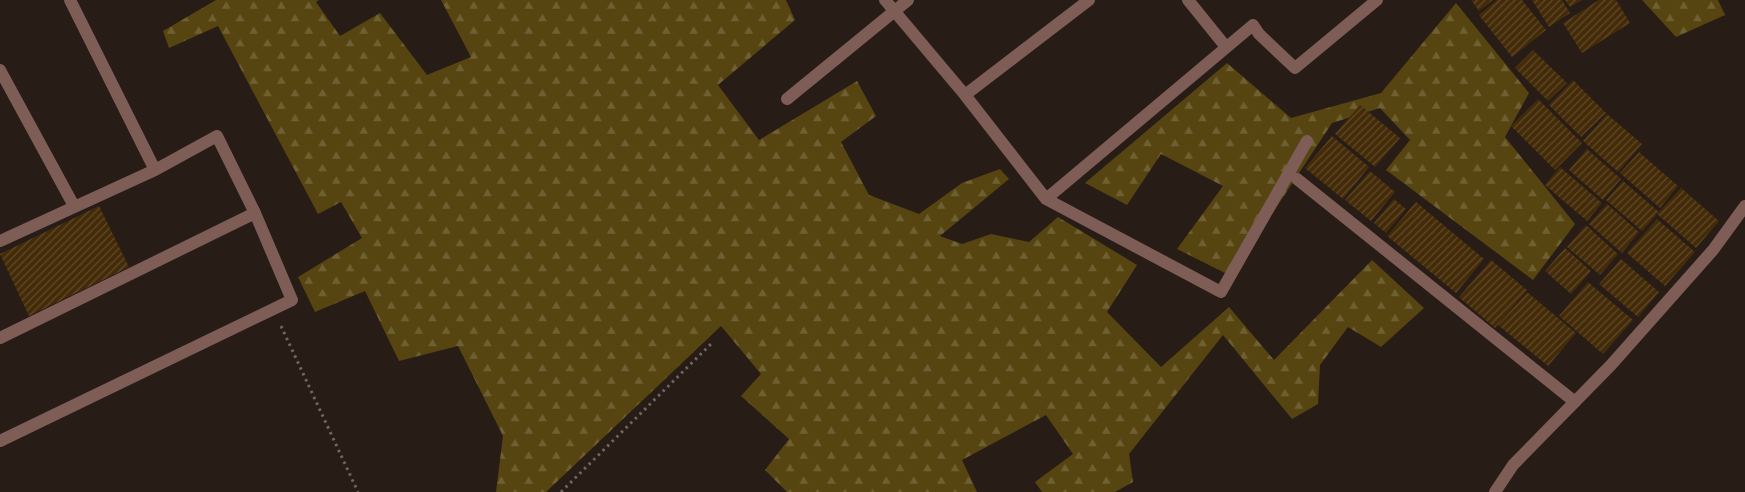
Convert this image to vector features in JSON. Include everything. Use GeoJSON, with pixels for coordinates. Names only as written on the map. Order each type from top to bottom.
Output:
{"type":"FeatureCollection","features":[{"type":"Feature","properties":{"kind":"street"},"geometry":{"type":"LineString","coordinates":[[70,0],[154,170]]}},
{"type":"Feature","properties":{"kind":"street"},"geometry":{"type":"LineString","coordinates":[[885,0],[965,95],[1046,199],[1221,292],[1307,141]]}},
{"type":"Feature","properties":{"kind":"street"},"geometry":{"type":"LineString","coordinates":[[787,99],[908,0]]}},
{"type":"Feature","properties":{"kind":"street"},"geometry":{"type":"LineString","coordinates":[[965,95],[1089,0]]}},
{"type":"Feature","properties":{"kind":"street"},"geometry":{"type":"LineString","coordinates":[[1188,0],[1226,47]]}},
{"type":"Feature","properties":{"kind":"street"},"geometry":{"type":"LineString","coordinates":[[1046,199],[1253,25],[1259,34],[1295,68],[1377,0]]}},
{"type":"Feature","properties":{"kind":"street"},"geometry":{"type":"LineString","coordinates":[[0,70],[74,206]]}},
{"type":"Feature","properties":{"kind":"street"},"geometry":{"type":"LineString","coordinates":[[0,241],[154,170],[217,136],[255,213],[292,300],[0,441]]}},
{"type":"Feature","properties":{"kind":"street"},"geometry":{"type":"LineString","coordinates":[[1297,179],[1575,402]]}},
{"type":"Feature","properties":{"kind":"street"},"geometry":{"type":"LineString","coordinates":[[1496,492],[1513,465],[1611,364],[1713,250],[1745,206]]}},
{"type":"Feature","properties":{"kind":"street"},"geometry":{"type":"LineString","coordinates":[[0,338],[255,213]]}},
{"type":"Feature","properties":{"kind":"path"},"geometry":{"type":"LineString","coordinates":[[273,309],[358,492]]}},
{"type":"Feature","properties":{"kind":"path"},"geometry":{"type":"LineString","coordinates":[[561,492],[713,342]]}},
{"type":"Feature","properties":{"kind":"green space"},"geometry":{"type":"Polygon","coordinates":[[[216,0],[319,0],[316,2],[340,36],[380,13],[427,75],[471,57],[441,0],[786,0],[795,20],[718,85],[759,140],[857,81],[876,116],[841,142],[869,195],[919,214],[962,183],[1000,169],[1009,179],[940,236],[962,244],[991,234],[1029,242],[1058,217],[1137,265],[1107,312],[1161,367],[1229,307],[1274,360],[1372,260],[1424,308],[1381,347],[1348,327],[1320,365],[1318,404],[1292,419],[1223,335],[1129,454],[1133,482],[1115,492],[1042,492],[1035,482],[1073,454],[1046,415],[962,460],[977,492],[787,492],[765,470],[789,439],[741,396],[761,374],[721,326],[546,492],[496,492],[503,436],[458,346],[399,361],[365,291],[315,312],[298,277],[362,238],[341,202],[318,214],[218,26],[169,48],[163,31],[216,0]]]}},
{"type":"Feature","properties":{"kind":"green space"},"geometry":{"type":"Polygon","coordinates":[[[1642,0],[1718,0],[1725,15],[1676,37],[1642,0]]]}},
{"type":"Feature","properties":{"kind":"green space"},"geometry":{"type":"Polygon","coordinates":[[[1456,3],[1529,93],[1505,137],[1575,224],[1533,280],[1386,170],[1410,140],[1380,108],[1332,123],[1231,276],[1177,249],[1223,186],[1161,154],[1127,205],[1085,183],[1227,63],[1291,118],[1381,93],[1456,3]]]}},
{"type":"Feature","properties":{"kind":"building"},"geometry":{"type":"Polygon","coordinates":[[[1471,0],[1493,0],[1479,11],[1471,0]]]}},
{"type":"Feature","properties":{"kind":"building"},"geometry":{"type":"Polygon","coordinates":[[[1497,0],[1522,0],[1546,30],[1512,57],[1479,15],[1497,0]]]}},
{"type":"Feature","properties":{"kind":"building"},"geometry":{"type":"Polygon","coordinates":[[[1532,0],[1562,0],[1570,13],[1549,27],[1532,0]]]}},
{"type":"Feature","properties":{"kind":"building"},"geometry":{"type":"Polygon","coordinates":[[[1565,0],[1582,0],[1570,7],[1565,0]]]}},
{"type":"Feature","properties":{"kind":"building"},"geometry":{"type":"Polygon","coordinates":[[[1599,0],[1616,0],[1630,23],[1582,53],[1563,23],[1599,0]]]}},
{"type":"Feature","properties":{"kind":"building"},"geometry":{"type":"Polygon","coordinates":[[[1533,50],[1567,83],[1548,101],[1515,68],[1533,50]]]}},
{"type":"Feature","properties":{"kind":"building"},"geometry":{"type":"Polygon","coordinates":[[[1573,80],[1606,113],[1581,137],[1549,105],[1573,80]]]}},
{"type":"Feature","properties":{"kind":"building"},"geometry":{"type":"Polygon","coordinates":[[[1538,99],[1582,143],[1555,170],[1511,126],[1538,99]]]}},
{"type":"Feature","properties":{"kind":"building"},"geometry":{"type":"Polygon","coordinates":[[[1360,105],[1400,138],[1375,167],[1335,134],[1360,105]]]}},
{"type":"Feature","properties":{"kind":"building"},"geometry":{"type":"Polygon","coordinates":[[[1607,114],[1642,144],[1618,172],[1583,141],[1607,114]]]}},
{"type":"Feature","properties":{"kind":"building"},"geometry":{"type":"Polygon","coordinates":[[[1332,136],[1369,167],[1343,199],[1305,168],[1332,136]]]}},
{"type":"Feature","properties":{"kind":"building"},"geometry":{"type":"Polygon","coordinates":[[[1587,149],[1621,179],[1603,200],[1569,170],[1587,149]]]}},
{"type":"Feature","properties":{"kind":"building"},"geometry":{"type":"Polygon","coordinates":[[[1639,152],[1678,186],[1660,208],[1620,173],[1639,152]]]}},
{"type":"Feature","properties":{"kind":"building"},"geometry":{"type":"Polygon","coordinates":[[[1560,167],[1602,203],[1587,221],[1545,185],[1560,167]]]}},
{"type":"Feature","properties":{"kind":"building"},"geometry":{"type":"Polygon","coordinates":[[[1370,171],[1395,192],[1371,221],[1345,200],[1370,171]]]}},
{"type":"Feature","properties":{"kind":"building"},"geometry":{"type":"Polygon","coordinates":[[[1623,181],[1659,212],[1681,188],[1719,221],[1696,248],[1657,214],[1642,231],[1606,200],[1623,181]]]}},
{"type":"Feature","properties":{"kind":"building"},"geometry":{"type":"Polygon","coordinates":[[[1394,199],[1406,209],[1386,233],[1374,223],[1394,199]]]}},
{"type":"Feature","properties":{"kind":"building"},"geometry":{"type":"Polygon","coordinates":[[[1416,202],[1484,259],[1456,293],[1387,236],[1416,202]]]}},
{"type":"Feature","properties":{"kind":"building"},"geometry":{"type":"Polygon","coordinates":[[[1607,204],[1639,232],[1622,253],[1589,224],[1607,204]]]}},
{"type":"Feature","properties":{"kind":"building"},"geometry":{"type":"Polygon","coordinates":[[[99,206],[129,267],[29,316],[0,254],[99,206]]]}},
{"type":"Feature","properties":{"kind":"building"},"geometry":{"type":"Polygon","coordinates":[[[1657,219],[1695,252],[1665,286],[1627,253],[1657,219]]]}},
{"type":"Feature","properties":{"kind":"building"},"geometry":{"type":"Polygon","coordinates":[[[1586,225],[1618,254],[1600,275],[1567,247],[1586,225]]]}},
{"type":"Feature","properties":{"kind":"building"},"geometry":{"type":"Polygon","coordinates":[[[1565,248],[1591,271],[1571,294],[1545,271],[1565,248]]]}},
{"type":"Feature","properties":{"kind":"building"},"geometry":{"type":"Polygon","coordinates":[[[1621,259],[1659,292],[1638,317],[1599,284],[1621,259]]]}},
{"type":"Feature","properties":{"kind":"building"},"geometry":{"type":"Polygon","coordinates":[[[1491,260],[1527,290],[1495,328],[1459,297],[1491,260]]]}},
{"type":"Feature","properties":{"kind":"building"},"geometry":{"type":"Polygon","coordinates":[[[1588,282],[1633,320],[1603,354],[1559,316],[1588,282]]]}},
{"type":"Feature","properties":{"kind":"building"},"geometry":{"type":"Polygon","coordinates":[[[1527,292],[1576,333],[1548,366],[1498,325],[1527,292]]]}}]}
